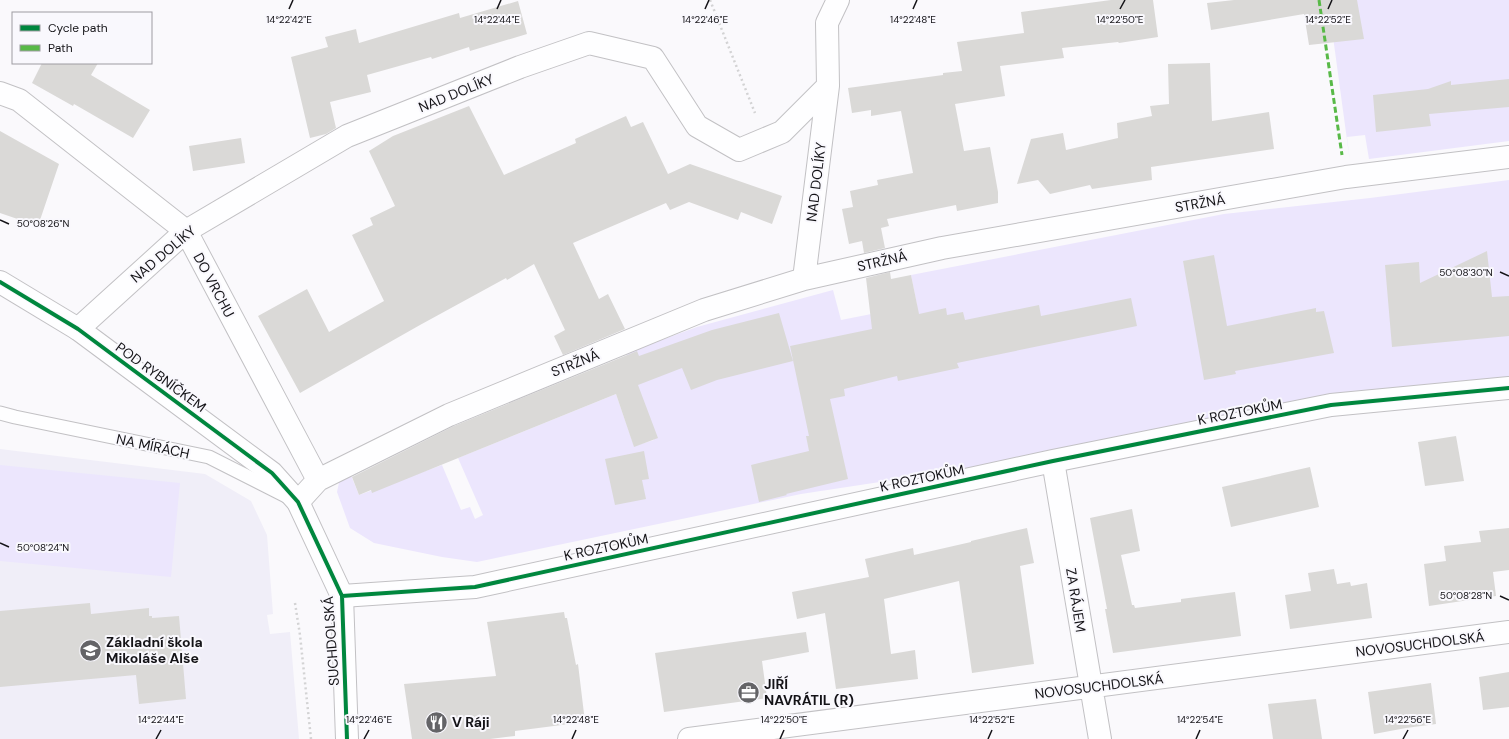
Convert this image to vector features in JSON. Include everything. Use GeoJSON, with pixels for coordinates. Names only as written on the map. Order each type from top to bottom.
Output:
{"type":"FeatureCollection","features":[{"type":"Feature","properties":{"kind":"street","name":"NAD DOLÍKY"},"geometry":{"type":"LineString","coordinates":[[804,279],[828,86],[827,23],[838,0]]}},
{"type":"Feature","properties":{"kind":"street","name":"NAD DOLÍKY"},"geometry":{"type":"LineString","coordinates":[[78,329],[186,231],[347,136],[520,67],[589,43],[653,58],[697,126],[738,150],[782,132],[828,86]]}},
{"type":"Feature","properties":{"kind":"street","name":"DO VRCHU"},"geometry":{"type":"LineString","coordinates":[[0,94],[19,100],[186,231],[318,480]]}},
{"type":"Feature","properties":{"kind":"street","name":"STRŽNÁ"},"geometry":{"type":"LineString","coordinates":[[298,502],[318,480],[449,415],[704,310],[804,279],[942,248],[1346,177],[1509,157]]}},
{"type":"Feature","properties":{"kind":"street","name":"POD RYBNÍČKEM"},"geometry":{"type":"LineString","coordinates":[[0,282],[78,329],[272,473],[298,502]]}},
{"type":"Feature","properties":{"kind":"street","name":"K ROZTOKŮM"},"geometry":{"type":"LineString","coordinates":[[342,596],[475,587],[1053,461],[1331,405],[1509,388]]}},
{"type":"Feature","properties":{"kind":"street","name":"ZA RÁJEM"},"geometry":{"type":"LineString","coordinates":[[1053,461],[1100,739]]}},
{"type":"Feature","properties":{"kind":"street","name":"SUCHDOLSKÁ"},"geometry":{"type":"LineString","coordinates":[[298,502],[342,596],[347,739]]}},
{"type":"Feature","properties":{"kind":"street","name":"NOVOSUCHDOLSKÁ"},"geometry":{"type":"LineString","coordinates":[[689,739],[1509,632]]}},
{"type":"Feature","properties":{"kind":"lane","name":"NA MÍRÁCH"},"geometry":{"type":"LineString","coordinates":[[0,413],[15,418],[209,457],[298,502]]}},
{"type":"Feature","properties":{"kind":"path"},"geometry":{"type":"LineString","coordinates":[[710,0],[766,139]]}},
{"type":"Feature","properties":{"kind":"path"},"geometry":{"type":"LineString","coordinates":[[295,603],[300,635],[311,739]]}},
{"type":"Feature","properties":{"kind":"shaded area"},"geometry":{"type":"Polygon","coordinates":[[[1328,0],[1509,0],[1509,141],[1369,159],[1365,135],[1347,137],[1350,162],[1328,0]]]}},
{"type":"Feature","properties":{"kind":"shaded area"},"geometry":{"type":"Polygon","coordinates":[[[1509,180],[1509,386],[801,494],[477,562],[442,557],[374,543],[350,528],[337,492],[340,478],[350,473],[359,495],[442,465],[461,510],[470,507],[475,519],[483,515],[458,458],[616,394],[634,446],[654,440],[626,353],[697,327],[833,290],[841,320],[917,305],[911,275],[1224,214],[1370,198],[1509,180]]]}},
{"type":"Feature","properties":{"kind":"shaded area"},"geometry":{"type":"Polygon","coordinates":[[[0,449],[205,474],[251,501],[267,535],[273,614],[267,615],[270,634],[290,632],[299,739],[0,739],[0,449]]]}},
{"type":"Feature","properties":{"kind":"shaded area"},"geometry":{"type":"Polygon","coordinates":[[[0,465],[180,483],[171,577],[0,561],[0,465]]]}},
{"type":"Feature","properties":{"kind":"building"},"geometry":{"type":"Polygon","coordinates":[[[1111,0],[1153,0],[1158,37],[1119,43],[1062,48],[1064,58],[1000,66],[1005,96],[955,104],[964,151],[990,147],[998,192],[998,203],[957,211],[956,205],[887,219],[889,226],[881,228],[885,248],[864,253],[862,241],[849,244],[842,209],[853,207],[850,191],[878,185],[877,180],[913,173],[901,111],[871,116],[871,110],[852,113],[848,88],[962,71],[957,42],[1024,33],[1021,12],[1111,0]]]}},
{"type":"Feature","properties":{"kind":"building"},"geometry":{"type":"Polygon","coordinates":[[[1234,0],[1357,0],[1364,39],[1309,45],[1304,14],[1211,30],[1207,3],[1234,0]]]}},
{"type":"Feature","properties":{"kind":"building"},"geometry":{"type":"Polygon","coordinates":[[[518,1],[527,34],[470,51],[469,47],[432,59],[431,57],[367,75],[371,92],[330,102],[336,128],[326,134],[310,138],[291,57],[328,47],[325,37],[356,29],[359,43],[459,13],[460,18],[518,1]]]}},
{"type":"Feature","properties":{"kind":"building"},"geometry":{"type":"Polygon","coordinates":[[[1210,63],[1212,121],[1269,112],[1274,149],[1151,167],[1152,180],[1092,189],[1090,185],[1050,194],[1038,180],[1017,184],[1031,139],[1063,133],[1066,150],[1118,138],[1117,123],[1152,116],[1150,106],[1169,104],[1168,64],[1210,63]]]}},
{"type":"Feature","properties":{"kind":"building"},"geometry":{"type":"Polygon","coordinates":[[[42,64],[97,64],[91,75],[150,110],[133,138],[74,104],[73,106],[32,83],[42,64]]]}},
{"type":"Feature","properties":{"kind":"building"},"geometry":{"type":"Polygon","coordinates":[[[1509,79],[1509,107],[1429,114],[1431,126],[1376,132],[1373,95],[1428,89],[1451,81],[1451,85],[1509,79]]]}},
{"type":"Feature","properties":{"kind":"building"},"geometry":{"type":"Polygon","coordinates":[[[469,106],[504,175],[576,143],[575,139],[626,116],[631,127],[643,122],[668,174],[690,164],[782,196],[772,224],[741,212],[738,220],[689,202],[670,210],[666,203],[573,243],[599,299],[608,294],[625,329],[563,355],[554,336],[565,330],[534,264],[507,280],[506,278],[420,325],[300,393],[258,316],[307,289],[329,332],[384,301],[352,235],[373,225],[370,218],[395,206],[369,151],[393,136],[469,106]]]}},
{"type":"Feature","properties":{"kind":"building"},"geometry":{"type":"Polygon","coordinates":[[[0,131],[59,164],[38,226],[0,213],[0,131]]]}},
{"type":"Feature","properties":{"kind":"building"},"geometry":{"type":"Polygon","coordinates":[[[241,138],[245,163],[193,171],[189,146],[241,138]]]}},
{"type":"Feature","properties":{"kind":"building"},"geometry":{"type":"Polygon","coordinates":[[[1487,251],[1492,297],[1509,296],[1509,336],[1392,347],[1385,265],[1419,262],[1420,283],[1487,251]]]}},
{"type":"Feature","properties":{"kind":"building"},"geometry":{"type":"Polygon","coordinates":[[[1214,255],[1227,326],[1316,308],[1316,312],[1324,311],[1334,353],[1235,371],[1236,374],[1204,380],[1183,261],[1214,255]]]}},
{"type":"Feature","properties":{"kind":"building"},"geometry":{"type":"Polygon","coordinates":[[[890,272],[891,279],[911,275],[919,314],[946,308],[947,315],[963,312],[965,320],[1039,305],[1041,316],[1131,298],[1137,326],[957,363],[959,368],[898,381],[897,376],[844,389],[845,396],[830,399],[848,479],[759,502],[751,465],[809,451],[806,436],[809,436],[790,346],[872,329],[866,278],[890,272]]]}},
{"type":"Feature","properties":{"kind":"building"},"geometry":{"type":"Polygon","coordinates":[[[779,313],[793,361],[717,380],[691,390],[682,368],[638,385],[658,438],[634,447],[616,394],[372,493],[371,490],[359,495],[352,477],[454,426],[637,351],[639,356],[712,330],[779,313]]]}},
{"type":"Feature","properties":{"kind":"building"},"geometry":{"type":"Polygon","coordinates":[[[1456,436],[1464,481],[1425,486],[1418,442],[1456,436]]]}},
{"type":"Feature","properties":{"kind":"building"},"geometry":{"type":"Polygon","coordinates":[[[644,451],[649,479],[642,480],[646,499],[615,505],[605,459],[644,451]]]}},
{"type":"Feature","properties":{"kind":"building"},"geometry":{"type":"Polygon","coordinates":[[[1310,467],[1319,507],[1231,527],[1222,487],[1310,467]]]}},
{"type":"Feature","properties":{"kind":"building"},"geometry":{"type":"Polygon","coordinates":[[[1132,509],[1140,551],[1121,555],[1132,605],[1134,605],[1135,608],[1181,602],[1181,599],[1235,592],[1241,636],[1113,653],[1105,609],[1107,609],[1090,518],[1132,509]]]}},
{"type":"Feature","properties":{"kind":"building"},"geometry":{"type":"Polygon","coordinates":[[[1027,528],[1034,563],[1020,566],[1034,664],[972,673],[959,581],[884,599],[891,654],[915,650],[918,679],[836,689],[825,613],[797,619],[792,592],[869,577],[865,559],[913,548],[914,555],[1027,528]]]}},
{"type":"Feature","properties":{"kind":"building"},"geometry":{"type":"Polygon","coordinates":[[[1509,528],[1509,570],[1493,572],[1496,596],[1429,606],[1424,564],[1446,561],[1444,546],[1481,542],[1479,531],[1509,528]]]}},
{"type":"Feature","properties":{"kind":"building"},"geometry":{"type":"Polygon","coordinates":[[[1334,569],[1337,584],[1350,582],[1351,586],[1367,583],[1372,618],[1290,629],[1285,595],[1311,591],[1308,573],[1334,569]]]}},
{"type":"Feature","properties":{"kind":"building","name":"Základní škola Mikoláše Alše"},"geometry":{"type":"Polygon","coordinates":[[[90,603],[91,614],[149,608],[149,616],[152,616],[152,618],[179,616],[186,699],[139,704],[136,675],[0,687],[0,611],[90,603]]]}},
{"type":"Feature","properties":{"kind":"building"},"geometry":{"type":"Polygon","coordinates":[[[564,612],[565,618],[567,618],[576,665],[578,664],[585,722],[515,731],[515,736],[490,739],[412,739],[404,684],[496,676],[487,622],[564,612]]]}},
{"type":"Feature","properties":{"kind":"building"},"geometry":{"type":"Polygon","coordinates":[[[806,632],[809,652],[762,661],[767,698],[664,712],[655,653],[806,632]]]}},
{"type":"Feature","properties":{"kind":"building"},"geometry":{"type":"Polygon","coordinates":[[[1509,672],[1509,707],[1483,710],[1479,677],[1509,672]]]}},
{"type":"Feature","properties":{"kind":"building"},"geometry":{"type":"Polygon","coordinates":[[[1431,683],[1436,724],[1374,734],[1368,692],[1431,683]]]}},
{"type":"Feature","properties":{"kind":"building"},"geometry":{"type":"Polygon","coordinates":[[[1316,699],[1322,739],[1273,739],[1268,704],[1316,699]]]}},
{"type":"Feature","properties":{"kind":"marked path"},"geometry":{"type":"LineString","coordinates":[[1319,0],[1342,155]]}},
{"type":"Feature","properties":{"kind":"cycle path"},"geometry":{"type":"LineString","coordinates":[[0,282],[78,329],[272,473],[298,502],[342,596],[347,739]]}},
{"type":"Feature","properties":{"kind":"cycle path"},"geometry":{"type":"LineString","coordinates":[[342,596],[475,587],[1053,461],[1331,405],[1509,388]]}},
{"type":"Feature","properties":{"kind":"place","name":"Základní škola Mikoláše Alše"},"geometry":{"type":"Point","coordinates":[91,650]}},
{"type":"Feature","properties":{"kind":"place","name":"JIŘÍ NAVRÁTIL (R)"},"geometry":{"type":"Point","coordinates":[748,692]}},
{"type":"Feature","properties":{"kind":"place","name":"V Ráji"},"geometry":{"type":"Point","coordinates":[437,722]}}]}
